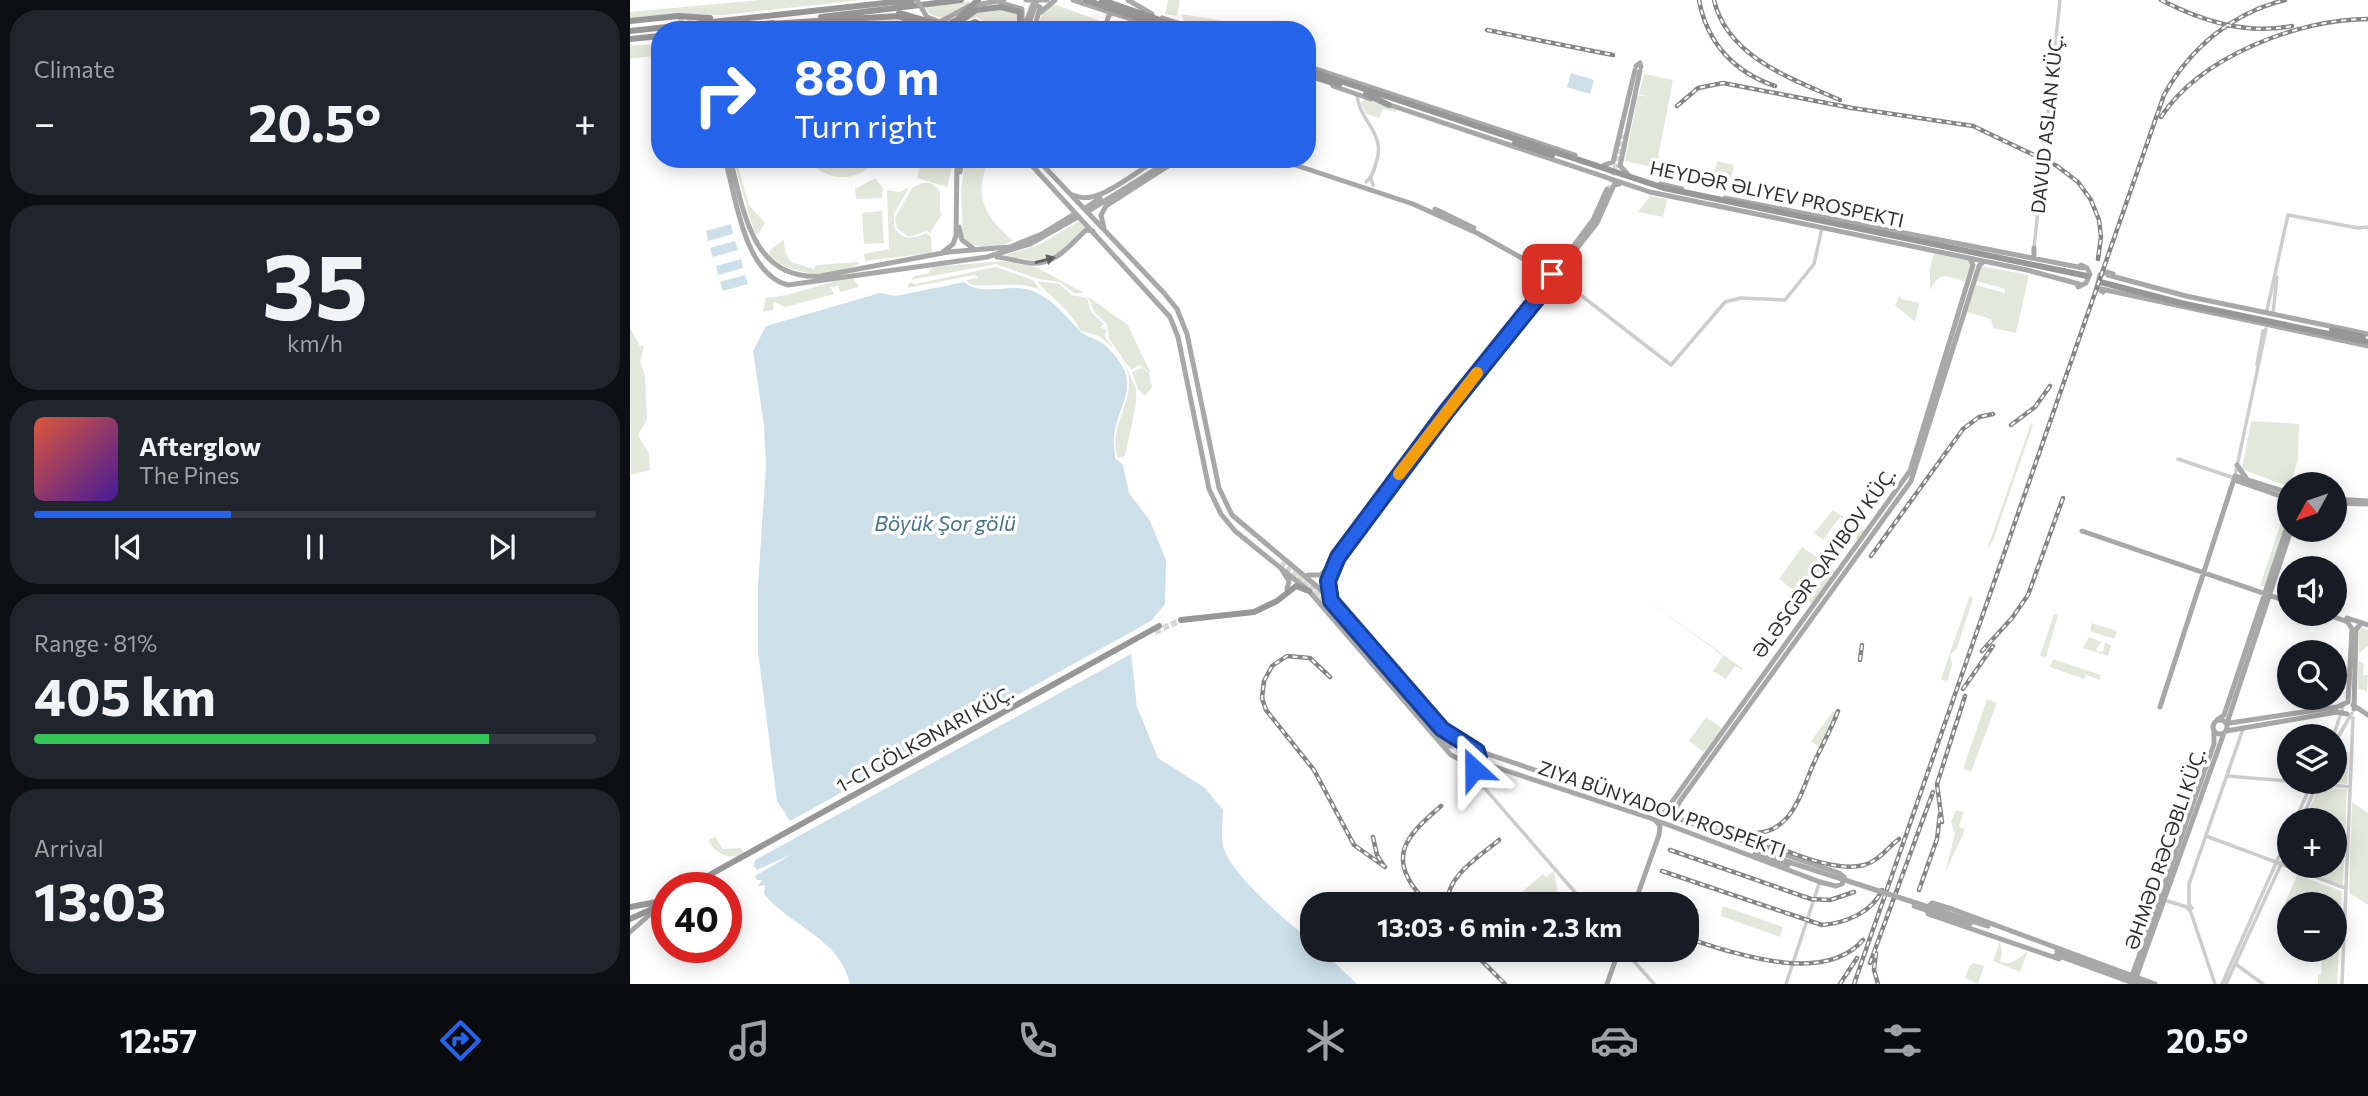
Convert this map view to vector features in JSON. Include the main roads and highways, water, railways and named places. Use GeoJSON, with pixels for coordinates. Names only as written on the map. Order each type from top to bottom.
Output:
{"type":"FeatureCollection","features":[{"type":"Feature","properties":{"kind":"highway"},"geometry":{"type":"LineString","coordinates":[[718,21],[917,0]]}},
{"type":"Feature","properties":{"kind":"highway"},"geometry":{"type":"LineString","coordinates":[[793,21],[961,0]]}},
{"type":"Feature","properties":{"kind":"highway"},"geometry":{"type":"LineString","coordinates":[[1086,0],[1147,21]]}},
{"type":"Feature","properties":{"kind":"highway"},"geometry":{"type":"LineString","coordinates":[[1102,0],[1163,21]]}},
{"type":"Feature","properties":{"kind":"highway"},"geometry":{"type":"LineString","coordinates":[[955,21],[979,2]]}},
{"type":"Feature","properties":{"kind":"highway"},"geometry":{"type":"LineString","coordinates":[[961,21],[973,11],[1001,7],[1020,12],[1023,21]]}},
{"type":"Feature","properties":{"kind":"highway"},"geometry":{"type":"LineString","coordinates":[[826,20],[899,13],[927,21]]}},
{"type":"Feature","properties":{"kind":"highway"},"geometry":{"type":"LineString","coordinates":[[630,23],[678,16],[744,18]]}},
{"type":"Feature","properties":{"kind":"highway"},"geometry":{"type":"LineString","coordinates":[[812,21],[902,16],[914,21]]}},
{"type":"Feature","properties":{"kind":"highway"},"geometry":{"type":"LineString","coordinates":[[654,21],[678,19]]}},
{"type":"Feature","properties":{"kind":"highway"},"geometry":{"type":"LineString","coordinates":[[630,23],[651,21]]}},
{"type":"Feature","properties":{"kind":"highway"},"geometry":{"type":"LineString","coordinates":[[630,31],[651,29]]}},
{"type":"Feature","properties":{"kind":"highway"},"geometry":{"type":"LineString","coordinates":[[630,39],[651,37]]}},
{"type":"Feature","properties":{"kind":"highway","name":"HEYDƏR ƏLIYEV PROSPEKTI"},"geometry":{"type":"LineString","coordinates":[[1316,75],[1664,188],[2086,277],[1663,192],[1367,96],[1316,76]]}},
{"type":"Feature","properties":{"kind":"highway"},"geometry":{"type":"LineString","coordinates":[[1352,80],[1389,101]]}},
{"type":"Feature","properties":{"kind":"highway"},"geometry":{"type":"LineString","coordinates":[[1367,96],[1389,101]]}},
{"type":"Feature","properties":{"kind":"highway"},"geometry":{"type":"LineString","coordinates":[[2103,281],[2185,304],[2368,340]]}},
{"type":"Feature","properties":{"kind":"highway"},"geometry":{"type":"LineString","coordinates":[[1287,589],[1253,609],[1182,619],[1248,614],[1271,605],[1296,586],[1309,591]]}},
{"type":"Feature","properties":{"kind":"highway"},"geometry":{"type":"LineString","coordinates":[[720,872],[1157,629]]}},
{"type":"Feature","properties":{"kind":"highway"},"geometry":{"type":"LineString","coordinates":[[630,907],[651,904]]}},
{"type":"Feature","properties":{"kind":"highway"},"geometry":{"type":"LineString","coordinates":[[630,917],[651,908]]}},
{"type":"Feature","properties":{"kind":"main road"},"geometry":{"type":"LineString","coordinates":[[873,4],[889,0]]}},
{"type":"Feature","properties":{"kind":"main road"},"geometry":{"type":"LineString","coordinates":[[917,0],[928,16],[938,21]]}},
{"type":"Feature","properties":{"kind":"main road"},"geometry":{"type":"LineString","coordinates":[[942,21],[979,2],[1004,0]]}},
{"type":"Feature","properties":{"kind":"main road"},"geometry":{"type":"LineString","coordinates":[[1026,0],[1047,0]]}},
{"type":"Feature","properties":{"kind":"main road"},"geometry":{"type":"LineString","coordinates":[[1030,21],[1039,0]]}},
{"type":"Feature","properties":{"kind":"main road"},"geometry":{"type":"LineString","coordinates":[[1037,21],[1044,8],[1055,0]]}},
{"type":"Feature","properties":{"kind":"main road"},"geometry":{"type":"LineString","coordinates":[[1073,0],[1137,21]]}},
{"type":"Feature","properties":{"kind":"main road"},"geometry":{"type":"LineString","coordinates":[[1111,0],[1173,21]]}},
{"type":"Feature","properties":{"kind":"main road"},"geometry":{"type":"LineString","coordinates":[[1128,0],[1152,14]]}},
{"type":"Feature","properties":{"kind":"main road"},"geometry":{"type":"LineString","coordinates":[[979,2],[1018,6],[1024,14],[1025,21]]}},
{"type":"Feature","properties":{"kind":"main road"},"geometry":{"type":"LineString","coordinates":[[1028,21],[1031,4],[1040,7],[1037,21]]}},
{"type":"Feature","properties":{"kind":"main road"},"geometry":{"type":"LineString","coordinates":[[1104,21],[1106,11]]}},
{"type":"Feature","properties":{"kind":"main road"},"geometry":{"type":"LineString","coordinates":[[1107,21],[1109,15],[1114,13]]}},
{"type":"Feature","properties":{"kind":"main road"},"geometry":{"type":"LineString","coordinates":[[1627,173],[1620,168],[1620,163],[1624,130],[1638,68]]}},
{"type":"Feature","properties":{"kind":"main road"},"geometry":{"type":"LineString","coordinates":[[1316,74],[1352,80],[1664,185],[2015,256],[2086,267],[2090,272],[2087,282],[2077,287],[2008,266]]}},
{"type":"Feature","properties":{"kind":"main road"},"geometry":{"type":"LineString","coordinates":[[1316,76],[1367,96]]}},
{"type":"Feature","properties":{"kind":"main road"},"geometry":{"type":"LineString","coordinates":[[1389,101],[1646,191]]}},
{"type":"Feature","properties":{"kind":"main road"},"geometry":{"type":"LineString","coordinates":[[1613,162],[1624,130]]}},
{"type":"Feature","properties":{"kind":"main road"},"geometry":{"type":"LineString","coordinates":[[1604,165],[1620,163]]}},
{"type":"Feature","properties":{"kind":"main road"},"geometry":{"type":"LineString","coordinates":[[728,168],[754,258],[772,278],[796,285],[860,272],[987,257],[1037,241],[1076,216]]}},
{"type":"Feature","properties":{"kind":"main road"},"geometry":{"type":"LineString","coordinates":[[733,168],[753,240],[762,254],[778,266],[796,274],[821,276],[953,251],[1015,246],[1076,216]]}},
{"type":"Feature","properties":{"kind":"main road"},"geometry":{"type":"LineString","coordinates":[[955,261],[950,256],[957,245],[959,168]]}},
{"type":"Feature","properties":{"kind":"main road","name":"ZIYA BÜNYADOV PROSPEKTI"},"geometry":{"type":"LineString","coordinates":[[1039,168],[1076,216],[1158,301],[1176,330],[1205,449]]}},
{"type":"Feature","properties":{"kind":"main road","name":"ZIYA BÜNYADOV PROSPEKTI"},"geometry":{"type":"LineString","coordinates":[[1040,168],[1111,239],[1147,280],[1176,321],[1192,392],[1219,488],[1228,510],[1282,561],[1291,575],[1325,610],[1343,623],[1451,742],[1473,749],[1490,760],[1611,806],[1788,864]]}},
{"type":"Feature","properties":{"kind":"main road","name":"ZIYA BÜNYADOV PROSPEKTI"},"geometry":{"type":"LineString","coordinates":[[1040,168],[1065,194],[1087,210],[1177,314],[1186,340],[1216,506],[1228,524],[1268,556],[1302,571],[1339,610],[1343,623],[1441,744],[1462,762],[1475,766],[1490,760],[1611,796],[1652,810],[1754,854],[1788,864]]}},
{"type":"Feature","properties":{"kind":"main road","name":"ZIYA BÜNYADOV PROSPEKTI"},"geometry":{"type":"LineString","coordinates":[[1041,168],[1121,258],[1164,293],[1182,320],[1192,356],[1202,425],[1219,506],[1233,525],[1282,561]]}},
{"type":"Feature","properties":{"kind":"main road"},"geometry":{"type":"LineString","coordinates":[[1065,194],[1091,198],[1145,168]]}},
{"type":"Feature","properties":{"kind":"main road"},"geometry":{"type":"LineString","coordinates":[[1087,210],[1148,168]]}},
{"type":"Feature","properties":{"kind":"main road"},"geometry":{"type":"LineString","coordinates":[[1087,210],[1158,168]]}},
{"type":"Feature","properties":{"kind":"main road"},"geometry":{"type":"LineString","coordinates":[[1111,239],[1101,221],[1103,209],[1165,168]]}},
{"type":"Feature","properties":{"kind":"main road"},"geometry":{"type":"LineString","coordinates":[[1312,168],[1368,180],[1387,192]]}},
{"type":"Feature","properties":{"kind":"main road"},"geometry":{"type":"LineString","coordinates":[[1315,168],[1445,214],[1553,274]]}},
{"type":"Feature","properties":{"kind":"main road"},"geometry":{"type":"LineString","coordinates":[[1601,176],[1607,180],[1608,189]]}},
{"type":"Feature","properties":{"kind":"main road"},"geometry":{"type":"LineString","coordinates":[[1287,589],[1292,582],[1292,567],[1313,577],[1324,572],[1546,282],[1566,260],[1608,189],[1617,183],[1968,257],[2079,284]]}},
{"type":"Feature","properties":{"kind":"main road"},"geometry":{"type":"LineString","coordinates":[[1065,194],[1076,216]]}},
{"type":"Feature","properties":{"kind":"main road"},"geometry":{"type":"LineString","coordinates":[[987,257],[1045,262],[1059,256],[1086,230],[1093,231]]}},
{"type":"Feature","properties":{"kind":"main road"},"geometry":{"type":"LineString","coordinates":[[958,232],[964,243],[977,250]]}},
{"type":"Feature","properties":{"kind":"main road"},"geometry":{"type":"LineString","coordinates":[[958,232],[961,244],[970,256],[965,260]]}},
{"type":"Feature","properties":{"kind":"main road"},"geometry":{"type":"LineString","coordinates":[[941,254],[954,242],[958,232]]}},
{"type":"Feature","properties":{"kind":"main road"},"geometry":{"type":"LineString","coordinates":[[1104,243],[1121,258]]}},
{"type":"Feature","properties":{"kind":"main road"},"geometry":{"type":"LineString","coordinates":[[2034,248],[2036,258]]}},
{"type":"Feature","properties":{"kind":"main road"},"geometry":{"type":"LineString","coordinates":[[1968,257],[1976,265]]}},
{"type":"Feature","properties":{"kind":"main road"},"geometry":{"type":"LineString","coordinates":[[2036,258],[2083,268]]}},
{"type":"Feature","properties":{"kind":"main road"},"geometry":{"type":"LineString","coordinates":[[1652,810],[1667,812],[1678,799],[1911,476],[1976,265],[1986,261]]}},
{"type":"Feature","properties":{"kind":"main road"},"geometry":{"type":"LineString","coordinates":[[1132,264],[1147,280],[1158,301]]}},
{"type":"Feature","properties":{"kind":"main road"},"geometry":{"type":"LineString","coordinates":[[772,278],[779,280],[784,276],[778,266]]}},
{"type":"Feature","properties":{"kind":"main road"},"geometry":{"type":"LineString","coordinates":[[2179,294],[2106,272],[2101,274],[2097,285],[2103,292],[2280,328],[2368,340]]}},
{"type":"Feature","properties":{"kind":"main road"},"geometry":{"type":"LineString","coordinates":[[796,274],[787,279],[796,285]]}},
{"type":"Feature","properties":{"kind":"main road"},"geometry":{"type":"LineString","coordinates":[[1331,601],[1328,581],[1334,562],[1553,274]]}},
{"type":"Feature","properties":{"kind":"main road"},"geometry":{"type":"LineString","coordinates":[[2103,281],[2276,315],[2368,340]]}},
{"type":"Feature","properties":{"kind":"main road"},"geometry":{"type":"LineString","coordinates":[[2103,281],[2180,307]]}},
{"type":"Feature","properties":{"kind":"main road"},"geometry":{"type":"LineString","coordinates":[[1164,293],[1177,314]]}},
{"type":"Feature","properties":{"kind":"main road"},"geometry":{"type":"LineString","coordinates":[[1186,340],[1192,356]]}},
{"type":"Feature","properties":{"kind":"main road"},"geometry":{"type":"LineString","coordinates":[[1186,373],[1192,392]]}},
{"type":"Feature","properties":{"kind":"main road"},"geometry":{"type":"LineString","coordinates":[[1202,425],[1205,449]]}},
{"type":"Feature","properties":{"kind":"main road"},"geometry":{"type":"LineString","coordinates":[[2237,465],[2241,473],[2261,486]]}},
{"type":"Feature","properties":{"kind":"main road"},"geometry":{"type":"LineString","coordinates":[[2234,479],[2249,480]]}},
{"type":"Feature","properties":{"kind":"main road"},"geometry":{"type":"LineString","coordinates":[[2234,479],[2277,492]]}},
{"type":"Feature","properties":{"kind":"main road"},"geometry":{"type":"LineString","coordinates":[[2160,707],[2234,479]]}},
{"type":"Feature","properties":{"kind":"main road"},"geometry":{"type":"LineString","coordinates":[[1212,487],[1219,506]]}},
{"type":"Feature","properties":{"kind":"main road"},"geometry":{"type":"LineString","coordinates":[[1212,487],[1228,510]]}},
{"type":"Feature","properties":{"kind":"main road","name":"ZIYA BÜNYADOV PROSPEKTI"},"geometry":{"type":"LineString","coordinates":[[1212,487],[1233,520],[1282,561]]}},
{"type":"Feature","properties":{"kind":"main road"},"geometry":{"type":"LineString","coordinates":[[2347,502],[2368,503]]}},
{"type":"Feature","properties":{"kind":"main road"},"geometry":{"type":"LineString","coordinates":[[2083,529],[2277,596]]}},
{"type":"Feature","properties":{"kind":"main road","name":"ƏHMƏD RƏCƏBLI KÜÇ."},"geometry":{"type":"LineString","coordinates":[[2158,913],[2226,727],[2283,542]]}},
{"type":"Feature","properties":{"kind":"main road","name":"ƏHMƏD RƏCƏBLI KÜÇ."},"geometry":{"type":"LineString","coordinates":[[2129,983],[2135,975],[2158,913],[2215,742],[2213,730],[2216,721],[2224,715],[2287,542]]}},
{"type":"Feature","properties":{"kind":"main road"},"geometry":{"type":"LineString","coordinates":[[1268,556],[1287,576],[1287,589]]}},
{"type":"Feature","properties":{"kind":"main road"},"geometry":{"type":"LineString","coordinates":[[1325,610],[1333,615],[1339,610]]}},
{"type":"Feature","properties":{"kind":"main road"},"geometry":{"type":"LineString","coordinates":[[2347,619],[2368,626]]}},
{"type":"Feature","properties":{"kind":"main road"},"geometry":{"type":"LineString","coordinates":[[2347,621],[2356,628],[2368,626]]}},
{"type":"Feature","properties":{"kind":"main road"},"geometry":{"type":"LineString","coordinates":[[2349,711],[2356,628]]}},
{"type":"Feature","properties":{"kind":"main road"},"geometry":{"type":"LineString","coordinates":[[2213,730],[2240,724],[2349,711],[2368,716]]}},
{"type":"Feature","properties":{"kind":"main road"},"geometry":{"type":"LineString","coordinates":[[2230,712],[2231,718],[2240,724]]}},
{"type":"Feature","properties":{"kind":"main road"},"geometry":{"type":"LineString","coordinates":[[2216,721],[2226,727]]}},
{"type":"Feature","properties":{"kind":"main road"},"geometry":{"type":"LineString","coordinates":[[1441,744],[1452,748],[1455,743],[1451,742]]}},
{"type":"Feature","properties":{"kind":"main road"},"geometry":{"type":"LineString","coordinates":[[1462,762],[1457,756],[1458,751],[1463,747],[1473,749],[1479,756],[1475,766]]}},
{"type":"Feature","properties":{"kind":"main road","name":"ZIYA BÜNYADOV PROSPEKTI"},"geometry":{"type":"LineString","coordinates":[[1490,760],[1592,795],[1682,824],[1757,846],[1839,873],[1844,879],[1842,884],[1820,884],[1723,842],[1639,808],[1592,795]]}},
{"type":"Feature","properties":{"kind":"main road"},"geometry":{"type":"LineString","coordinates":[[1592,795],[1611,796],[1639,808]]}},
{"type":"Feature","properties":{"kind":"main road"},"geometry":{"type":"LineString","coordinates":[[1592,795],[1611,806]]}},
{"type":"Feature","properties":{"kind":"main road"},"geometry":{"type":"LineString","coordinates":[[1678,799],[1675,812],[1682,824],[1754,854]]}},
{"type":"Feature","properties":{"kind":"main road"},"geometry":{"type":"LineString","coordinates":[[1639,892],[1659,835],[1660,825],[1650,818]]}},
{"type":"Feature","properties":{"kind":"main road"},"geometry":{"type":"LineString","coordinates":[[1659,835],[1665,827],[1673,827]]}},
{"type":"Feature","properties":{"kind":"main road"},"geometry":{"type":"LineString","coordinates":[[1723,842],[1757,846],[1788,864],[1983,927],[2146,984]]}},
{"type":"Feature","properties":{"kind":"main road"},"geometry":{"type":"LineString","coordinates":[[2129,983],[1928,914],[1927,908],[1932,903],[2155,984]]}},
{"type":"Feature","properties":{"kind":"main road"},"geometry":{"type":"LineString","coordinates":[[630,932],[651,914]]}},
{"type":"Feature","properties":{"kind":"main road"},"geometry":{"type":"LineString","coordinates":[[1983,927],[1999,927]]}},
{"type":"Feature","properties":{"kind":"main road"},"geometry":{"type":"LineString","coordinates":[[1983,927],[2003,939]]}},
{"type":"Feature","properties":{"kind":"main road"},"geometry":{"type":"LineString","coordinates":[[2018,934],[2041,947]]}},
{"type":"Feature","properties":{"kind":"main road"},"geometry":{"type":"LineString","coordinates":[[2027,948],[2041,947]]}},
{"type":"Feature","properties":{"kind":"main road"},"geometry":{"type":"LineString","coordinates":[[2057,953],[2129,983]]}},
{"type":"Feature","properties":{"kind":"main road"},"geometry":{"type":"LineString","coordinates":[[1608,984],[1615,962]]}},
{"type":"Feature","properties":{"kind":"main road"},"geometry":{"type":"LineString","coordinates":[[2107,976],[2114,972],[2110,966]]}},
{"type":"Feature","properties":{"kind":"water"},"geometry":{"type":"Polygon","coordinates":[[[1571,73],[1594,80],[1590,94],[1567,87],[1571,73]]]}},
{"type":"Feature","properties":{"kind":"water"},"geometry":{"type":"Polygon","coordinates":[[[731,224],[733,234],[708,241],[706,231],[731,224]]]}},
{"type":"Feature","properties":{"kind":"water"},"geometry":{"type":"Polygon","coordinates":[[[735,241],[738,250],[713,257],[710,248],[735,241]]]}},
{"type":"Feature","properties":{"kind":"water"},"geometry":{"type":"Polygon","coordinates":[[[741,259],[743,268],[718,275],[716,266],[741,259]]]}},
{"type":"Feature","properties":{"kind":"water"},"geometry":{"type":"Polygon","coordinates":[[[745,275],[748,284],[723,291],[720,282],[745,275]]]}},
{"type":"Feature","properties":{"kind":"water","name":"Böyük Şor gölü"},"geometry":{"type":"Polygon","coordinates":[[[964,282],[978,288],[1018,288],[1042,295],[1083,333],[1104,344],[1125,371],[1127,391],[1114,436],[1115,458],[1123,465],[1129,493],[1150,521],[1166,560],[1165,604],[1151,621],[790,821],[777,801],[758,652],[758,586],[766,465],[764,425],[753,351],[766,326],[880,293],[896,296],[964,282]]]}},
{"type":"Feature","properties":{"kind":"water"},"geometry":{"type":"Polygon","coordinates":[[[1131,654],[1137,707],[1158,758],[1205,788],[1223,810],[1224,849],[1250,886],[1300,931],[1300,962],[1334,962],[1357,984],[850,984],[845,969],[826,944],[775,905],[764,894],[765,885],[758,886],[762,880],[757,880],[755,876],[792,854],[757,870],[754,866],[755,860],[1131,654]]]}},
{"type":"Feature","properties":{"kind":"tunnel"},"geometry":{"type":"LineString","coordinates":[[678,19],[692,21]]}},
{"type":"Feature","properties":{"kind":"tunnel"},"geometry":{"type":"LineString","coordinates":[[1609,190],[1624,135]]}},
{"type":"Feature","properties":{"kind":"tunnel"},"geometry":{"type":"LineString","coordinates":[[1281,563],[1313,591]]}},
{"type":"Feature","properties":{"kind":"tunnel"},"geometry":{"type":"LineString","coordinates":[[1311,585],[1344,622]]}},
{"type":"Feature","properties":{"kind":"tunnel"},"geometry":{"type":"LineString","coordinates":[[1155,632],[1181,620]]}},
{"type":"Feature","properties":{"kind":"tunnel"},"geometry":{"type":"LineString","coordinates":[[1452,742],[1488,757]]}},
{"type":"Feature","properties":{"kind":"tunnel"},"geometry":{"type":"LineString","coordinates":[[1450,746],[1487,761]]}},
{"type":"Feature","properties":{"kind":"railway"},"geometry":{"type":"LineString","coordinates":[[1699,0],[1708,30],[1725,54],[1747,73],[1775,86]]}},
{"type":"Feature","properties":{"kind":"railway"},"geometry":{"type":"LineString","coordinates":[[1714,0],[1721,20],[1732,37],[1747,51],[1782,74],[1840,100]]}},
{"type":"Feature","properties":{"kind":"railway"},"geometry":{"type":"LineString","coordinates":[[2161,0],[2224,24],[2257,29],[2292,26]]}},
{"type":"Feature","properties":{"kind":"railway"},"geometry":{"type":"LineString","coordinates":[[1854,984],[2164,95],[2186,62],[2214,35],[2247,14],[2285,0]]}},
{"type":"Feature","properties":{"kind":"railway"},"geometry":{"type":"LineString","coordinates":[[2161,117],[2178,96],[2200,76],[2253,45],[2312,26],[2368,19]]}},
{"type":"Feature","properties":{"kind":"railway"},"geometry":{"type":"LineString","coordinates":[[1487,30],[1613,55]]}},
{"type":"Feature","properties":{"kind":"railway"},"geometry":{"type":"LineString","coordinates":[[1677,106],[1698,88],[1723,83],[1852,108],[1973,126],[2057,166],[2078,182],[2091,200],[2099,220],[2101,237],[2098,259]]}},
{"type":"Feature","properties":{"kind":"railway"},"geometry":{"type":"LineString","coordinates":[[2011,425],[2035,407],[2050,386]]}},
{"type":"Feature","properties":{"kind":"railway"},"geometry":{"type":"LineString","coordinates":[[1871,556],[1963,429],[1979,417],[1993,414]]}},
{"type":"Feature","properties":{"kind":"railway"},"geometry":{"type":"LineString","coordinates":[[1982,651],[2012,618],[2028,595],[2063,498]]}},
{"type":"Feature","properties":{"kind":"railway"},"geometry":{"type":"LineString","coordinates":[[1860,660],[1862,645]]}},
{"type":"Feature","properties":{"kind":"railway"},"geometry":{"type":"LineString","coordinates":[[1963,689],[1993,646]]}},
{"type":"Feature","properties":{"kind":"railway"},"geometry":{"type":"LineString","coordinates":[[1330,677],[1310,658],[1287,656],[1272,666],[1264,681],[1262,698],[1266,710],[1314,770],[1354,845],[1385,867]]}},
{"type":"Feature","properties":{"kind":"railway"},"geometry":{"type":"LineString","coordinates":[[1942,822],[1937,784],[1965,696]]}},
{"type":"Feature","properties":{"kind":"railway"},"geometry":{"type":"LineString","coordinates":[[1688,812],[1741,832],[1763,832],[1775,828],[1784,821],[1798,800],[1838,711]]}},
{"type":"Feature","properties":{"kind":"railway"},"geometry":{"type":"LineString","coordinates":[[1870,963],[1933,792]]}},
{"type":"Feature","properties":{"kind":"railway"},"geometry":{"type":"LineString","coordinates":[[1418,892],[1404,868],[1405,846],[1419,826],[1441,806]]}},
{"type":"Feature","properties":{"kind":"railway"},"geometry":{"type":"LineString","coordinates":[[1919,890],[1937,839],[1940,814]]}},
{"type":"Feature","properties":{"kind":"railway"},"geometry":{"type":"LineString","coordinates":[[1746,836],[1821,862],[1851,867],[1874,861],[1899,839]]}},
{"type":"Feature","properties":{"kind":"railway"},"geometry":{"type":"LineString","coordinates":[[1373,837],[1377,855],[1384,866]]}},
{"type":"Feature","properties":{"kind":"railway"},"geometry":{"type":"LineString","coordinates":[[1449,892],[1465,868],[1499,840]]}},
{"type":"Feature","properties":{"kind":"railway"},"geometry":{"type":"LineString","coordinates":[[1670,850],[1811,899],[1830,900],[1854,892]]}},
{"type":"Feature","properties":{"kind":"railway"},"geometry":{"type":"LineString","coordinates":[[1662,871],[1822,925],[1840,922],[1865,911],[1882,890]]}},
{"type":"Feature","properties":{"kind":"railway"},"geometry":{"type":"LineString","coordinates":[[1699,942],[1757,958],[1805,963],[1827,961],[1847,953],[1863,940]]}},
{"type":"Feature","properties":{"kind":"railway"},"geometry":{"type":"LineString","coordinates":[[1876,953],[1874,970],[1878,984]]}},
{"type":"Feature","properties":{"kind":"railway"},"geometry":{"type":"LineString","coordinates":[[1840,984],[1857,958]]}},
{"type":"Feature","properties":{"kind":"railway"},"geometry":{"type":"LineString","coordinates":[[1483,962],[1505,984]]}}]}
